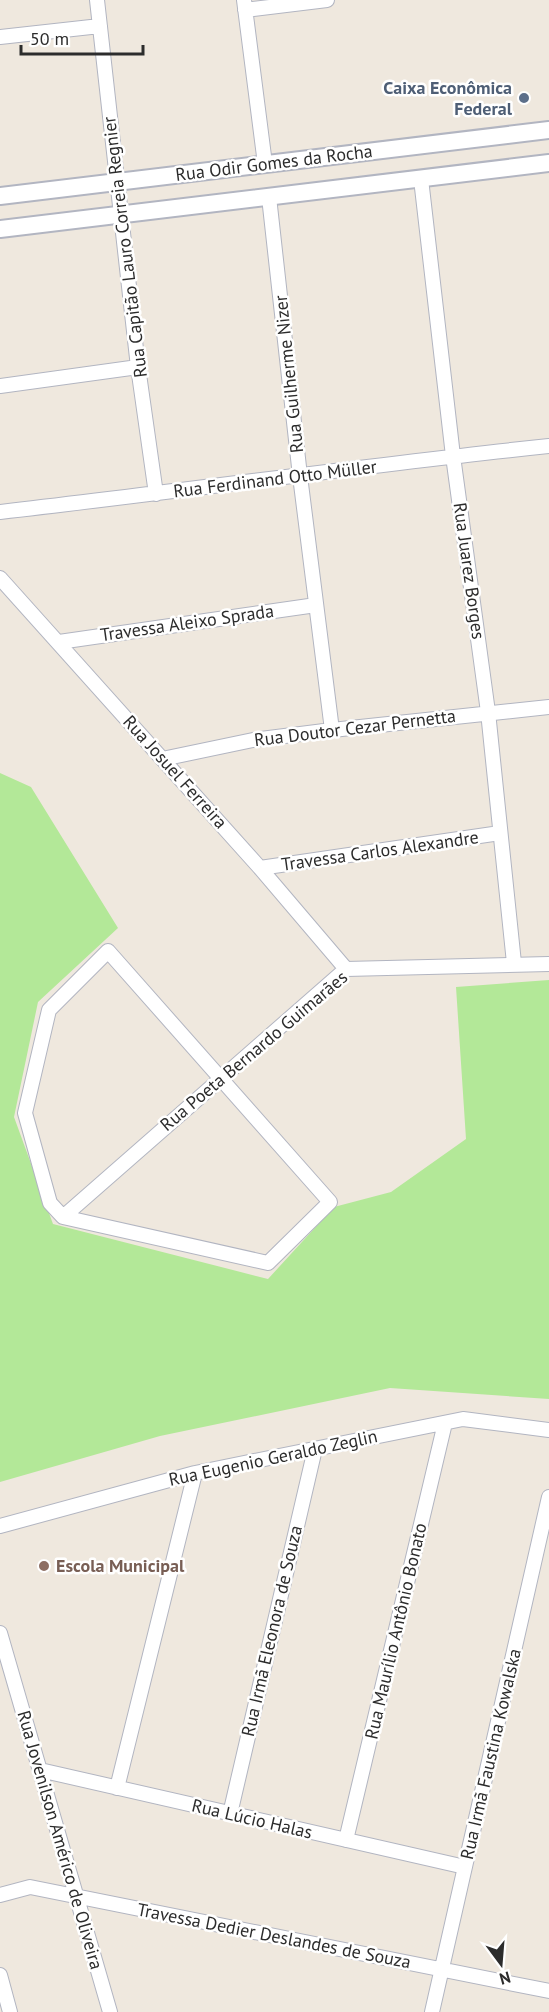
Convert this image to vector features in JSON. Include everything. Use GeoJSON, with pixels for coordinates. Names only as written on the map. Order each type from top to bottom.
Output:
{"type":"FeatureCollection","features":[{"type":"Feature","properties":{"kind":"street","name":"Rua Capitão Lauro Correia Regnier"},"geometry":{"type":"LineString","coordinates":[[97,0],[138,367],[156,495]]}},
{"type":"Feature","properties":{"kind":"street"},"geometry":{"type":"LineString","coordinates":[[266,164],[244,5],[327,0]]}},
{"type":"Feature","properties":{"kind":"street"},"geometry":{"type":"LineString","coordinates":[[0,37],[100,26]]}},
{"type":"Feature","properties":{"kind":"street","name":"Rua Odir Gomes da Rocha"},"geometry":{"type":"LineString","coordinates":[[0,196],[549,130]]}},
{"type":"Feature","properties":{"kind":"street","name":"Rua Odir Gomes da Rocha"},"geometry":{"type":"LineString","coordinates":[[0,229],[549,164]]}},
{"type":"Feature","properties":{"kind":"street","name":"Rua Juarez Borges"},"geometry":{"type":"LineString","coordinates":[[421,179],[453,456],[488,712],[514,963]]}},
{"type":"Feature","properties":{"kind":"street","name":"Rua Guilherme Nizer"},"geometry":{"type":"LineString","coordinates":[[269,197],[300,476],[332,730]]}},
{"type":"Feature","properties":{"kind":"street"},"geometry":{"type":"LineString","coordinates":[[0,386],[138,367]]}},
{"type":"Feature","properties":{"kind":"street","name":"Rua Ferdinand Otto Müller"},"geometry":{"type":"LineString","coordinates":[[0,512],[549,446]]}},
{"type":"Feature","properties":{"kind":"street","name":"Rua Josuel Ferreira"},"geometry":{"type":"LineString","coordinates":[[0,578],[260,868],[346,969]]}},
{"type":"Feature","properties":{"kind":"street","name":"Travessa Aleixo Sprada"},"geometry":{"type":"LineString","coordinates":[[59,642],[316,605]]}},
{"type":"Feature","properties":{"kind":"street","name":"Rua Doutor Cezar Pernetta"},"geometry":{"type":"LineString","coordinates":[[162,759],[253,740],[549,706]]}},
{"type":"Feature","properties":{"kind":"street","name":"Travessa Carlos Alexandre"},"geometry":{"type":"LineString","coordinates":[[260,868],[500,833]]}},
{"type":"Feature","properties":{"kind":"street"},"geometry":{"type":"LineString","coordinates":[[108,951],[220,1077],[330,1202],[268,1263],[63,1217],[50,1203],[25,1113],[49,1010],[108,951]]}},
{"type":"Feature","properties":{"kind":"street","name":"Rua Poeta Bernardo Guimarães"},"geometry":{"type":"LineString","coordinates":[[63,1217],[220,1077],[346,969],[514,963],[549,964]]}},
{"type":"Feature","properties":{"kind":"street","name":"Rua Eugenio Geraldo Zeglin"},"geometry":{"type":"LineString","coordinates":[[0,1526],[195,1473],[463,1419],[549,1430]]}},
{"type":"Feature","properties":{"kind":"street","name":"Rua Maurílio Antônio Bonato"},"geometry":{"type":"LineString","coordinates":[[346,1840],[446,1423]]}},
{"type":"Feature","properties":{"kind":"street","name":"Rua Irmã Eleonora de Souza"},"geometry":{"type":"LineString","coordinates":[[230,1814],[315,1449]]}},
{"type":"Feature","properties":{"kind":"street"},"geometry":{"type":"LineString","coordinates":[[117,1788],[195,1473]]}},
{"type":"Feature","properties":{"kind":"street","name":"Rua Irmã Faustina Kowalska"},"geometry":{"type":"LineString","coordinates":[[432,2012],[547,1517],[549,1497]]}},
{"type":"Feature","properties":{"kind":"street","name":"Rua Jovenilson Américo de Oliveira"},"geometry":{"type":"LineString","coordinates":[[0,1632],[110,2012]]}},
{"type":"Feature","properties":{"kind":"street","name":"Rua Lúcio Halas"},"geometry":{"type":"LineString","coordinates":[[40,1770],[465,1868]]}},
{"type":"Feature","properties":{"kind":"street","name":"Travessa Dedier Deslandes de Souza"},"geometry":{"type":"LineString","coordinates":[[0,1895],[30,1887],[549,1991]]}},
{"type":"Feature","properties":{"kind":"street"},"geometry":{"type":"LineString","coordinates":[[0,1976],[10,2012]]}},
{"type":"Feature","properties":{"kind":"green space"},"geometry":{"type":"Polygon","coordinates":[[[0,773],[31,787],[118,928],[38,1002],[14,1117],[53,1224],[268,1279],[334,1207],[391,1192],[466,1139],[456,987],[549,980],[549,1399],[390,1388],[160,1436],[0,1482],[0,773]]]}},
{"type":"Feature","properties":{"kind":"place","name":"Caixa Econômica Federal"},"geometry":{"type":"Point","coordinates":[524,98]}},
{"type":"Feature","properties":{"kind":"place","name":"Escola Municipal"},"geometry":{"type":"Point","coordinates":[44,1566]}}]}
